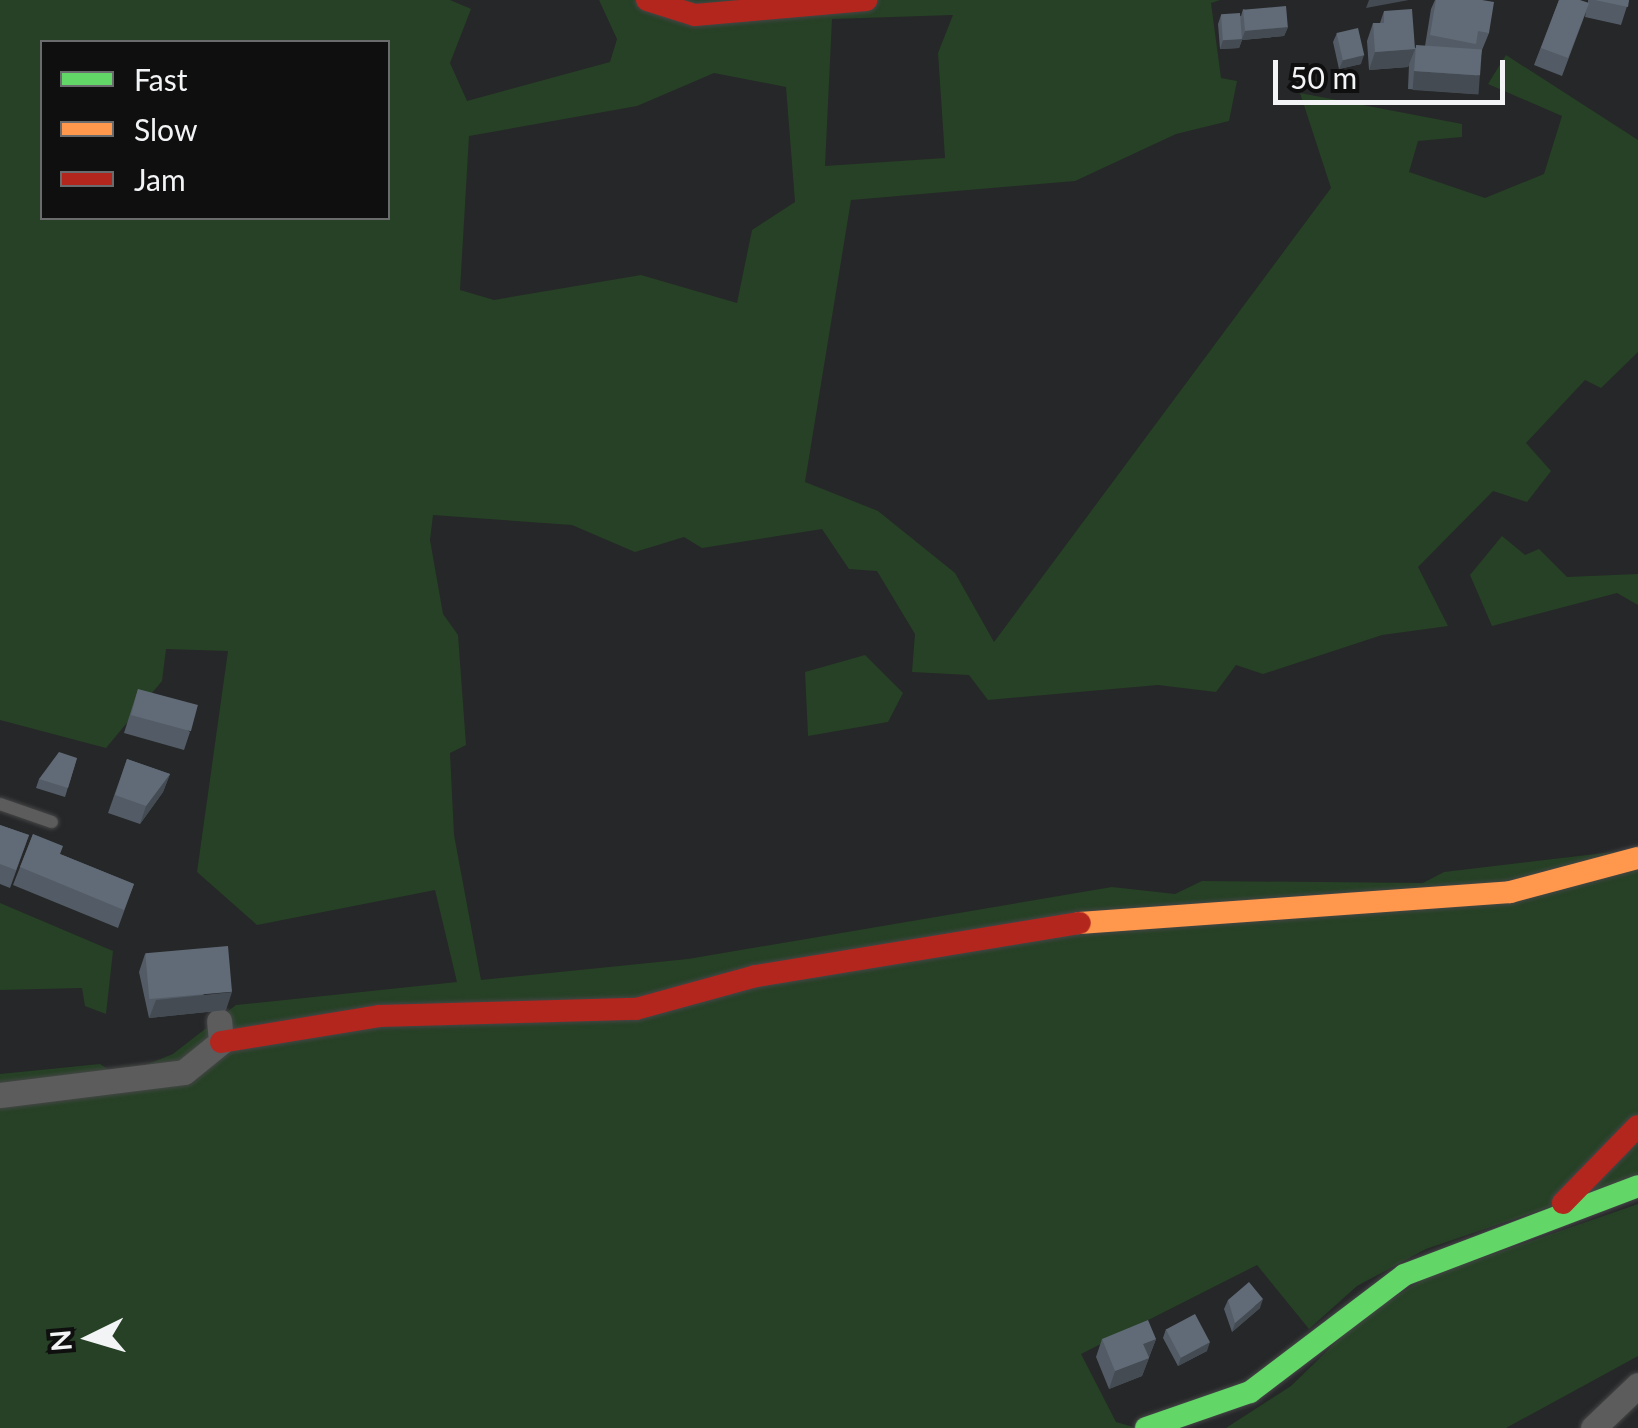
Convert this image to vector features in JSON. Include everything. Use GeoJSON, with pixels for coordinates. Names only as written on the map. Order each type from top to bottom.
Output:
{"type":"FeatureCollection","features":[{"type":"Feature","properties":{"kind":"street"},"geometry":{"type":"LineString","coordinates":[[648,0],[696,15],[866,0]]}},
{"type":"Feature","properties":{"kind":"street"},"geometry":{"type":"LineString","coordinates":[[0,1095],[184,1072],[220,1031],[380,1016],[636,1009],[756,976],[1032,930],[1152,913],[1510,892],[1638,858]]}},
{"type":"Feature","properties":{"kind":"street"},"geometry":{"type":"LineString","coordinates":[[1534,1223],[1583,1189],[1638,1126]]}},
{"type":"Feature","properties":{"kind":"street"},"geometry":{"type":"LineString","coordinates":[[1146,1428],[1229,1403],[1379,1289],[1534,1223],[1638,1186]]}},
{"type":"Feature","properties":{"kind":"street"},"geometry":{"type":"LineString","coordinates":[[1594,1428],[1638,1385]]}},
{"type":"Feature","properties":{"kind":"lane"},"geometry":{"type":"LineString","coordinates":[[0,804],[52,822]]}},
{"type":"Feature","properties":{"kind":"green space"},"geometry":{"type":"Polygon","coordinates":[[[0,0],[450,0],[471,9],[450,63],[467,101],[610,62],[617,39],[599,0],[1220,0],[1211,3],[1221,78],[1237,81],[1229,121],[1176,134],[1075,181],[851,200],[805,482],[878,511],[955,573],[994,642],[1331,188],[1300,93],[1462,124],[1462,137],[1418,141],[1409,172],[1485,198],[1544,174],[1562,116],[1488,84],[1506,55],[1638,140],[1638,352],[1601,388],[1585,380],[1526,443],[1551,471],[1527,502],[1493,491],[1418,567],[1448,626],[1382,635],[1263,674],[1236,665],[1216,692],[1158,685],[988,700],[969,675],[912,672],[915,634],[877,571],[849,569],[822,529],[702,548],[684,537],[635,552],[572,525],[433,515],[430,540],[443,614],[458,635],[466,745],[450,753],[454,835],[481,980],[688,959],[1112,887],[1175,894],[1202,881],[1423,883],[1444,872],[1638,849],[1638,1177],[1426,1249],[1357,1286],[1309,1329],[1257,1265],[1081,1354],[1116,1422],[1137,1428],[0,1428],[0,1074],[100,1064],[118,1076],[173,1054],[236,1005],[457,982],[435,890],[257,925],[197,872],[228,651],[166,649],[162,681],[106,748],[0,720],[0,0]],[[953,15],[832,19],[825,166],[945,158],[938,53],[953,15]],[[714,73],[637,106],[469,136],[460,290],[494,300],[641,275],[737,303],[752,230],[795,202],[786,87],[714,73]]]}},
{"type":"Feature","properties":{"kind":"green space"},"geometry":{"type":"Polygon","coordinates":[[[1502,536],[1525,555],[1539,549],[1567,577],[1638,574],[1638,605],[1617,593],[1492,626],[1470,575],[1502,536]]]}},
{"type":"Feature","properties":{"kind":"green space"},"geometry":{"type":"Polygon","coordinates":[[[865,655],[903,693],[888,722],[808,736],[805,672],[865,655]]]}},
{"type":"Feature","properties":{"kind":"green space"},"geometry":{"type":"Polygon","coordinates":[[[0,903],[113,951],[106,1014],[85,1006],[82,988],[0,990],[0,903]]]}},
{"type":"Feature","properties":{"kind":"green space"},"geometry":{"type":"Polygon","coordinates":[[[1638,1204],[1638,1356],[1506,1428],[1226,1428],[1291,1386],[1362,1317],[1427,1277],[1638,1204]]]}},
{"type":"Feature","properties":{"kind":"building"},"geometry":{"type":"Polygon","coordinates":[[[1436,0],[1494,2],[1489,33],[1478,31],[1476,44],[1430,35],[1436,0]]]}},
{"type":"Feature","properties":{"kind":"building"},"geometry":{"type":"Polygon","coordinates":[[[1559,0],[1589,3],[1568,58],[1541,48],[1559,0]]]}},
{"type":"Feature","properties":{"kind":"building"},"geometry":{"type":"Polygon","coordinates":[[[1595,0],[1629,0],[1628,7],[1595,0]]]}},
{"type":"Feature","properties":{"kind":"building"},"geometry":{"type":"Polygon","coordinates":[[[1286,6],[1288,27],[1245,31],[1243,10],[1286,6]]]}},
{"type":"Feature","properties":{"kind":"building"},"geometry":{"type":"Polygon","coordinates":[[[1412,9],[1415,49],[1375,52],[1373,23],[1384,23],[1384,11],[1412,9]]]}},
{"type":"Feature","properties":{"kind":"building"},"geometry":{"type":"Polygon","coordinates":[[[1240,13],[1242,39],[1223,40],[1221,14],[1240,13]]]}},
{"type":"Feature","properties":{"kind":"building"},"geometry":{"type":"Polygon","coordinates":[[[1358,28],[1364,55],[1343,60],[1337,33],[1358,28]]]}},
{"type":"Feature","properties":{"kind":"building"},"geometry":{"type":"Polygon","coordinates":[[[1416,45],[1482,50],[1480,76],[1414,71],[1416,45]]]}},
{"type":"Feature","properties":{"kind":"building"},"geometry":{"type":"Polygon","coordinates":[[[138,689],[198,705],[191,731],[131,715],[138,689]]]}},
{"type":"Feature","properties":{"kind":"building"},"geometry":{"type":"Polygon","coordinates":[[[59,752],[77,758],[68,788],[39,779],[59,752]]]}},
{"type":"Feature","properties":{"kind":"building"},"geometry":{"type":"Polygon","coordinates":[[[127,759],[170,774],[146,806],[115,795],[127,759]]]}},
{"type":"Feature","properties":{"kind":"building"},"geometry":{"type":"Polygon","coordinates":[[[0,825],[29,835],[16,870],[0,864],[0,825]]]}},
{"type":"Feature","properties":{"kind":"building"},"geometry":{"type":"Polygon","coordinates":[[[33,834],[63,846],[60,854],[134,884],[124,910],[20,867],[33,834]]]}},
{"type":"Feature","properties":{"kind":"building"},"geometry":{"type":"Polygon","coordinates":[[[228,946],[232,992],[149,999],[145,953],[228,946]]]}},
{"type":"Feature","properties":{"kind":"building"},"geometry":{"type":"Polygon","coordinates":[[[1249,1282],[1263,1299],[1235,1323],[1228,1300],[1249,1282]]]}},
{"type":"Feature","properties":{"kind":"building"},"geometry":{"type":"Polygon","coordinates":[[[1195,1314],[1210,1342],[1181,1358],[1166,1329],[1195,1314]]]}},
{"type":"Feature","properties":{"kind":"building"},"geometry":{"type":"Polygon","coordinates":[[[1148,1320],[1156,1339],[1143,1344],[1149,1358],[1115,1371],[1102,1339],[1148,1320]]]}},
{"type":"Feature","properties":{"kind":"traffic: fast"},"geometry":{"type":"LineString","coordinates":[[1146,1428],[1250,1392],[1404,1275],[1638,1186]]}},
{"type":"Feature","properties":{"kind":"traffic: slow"},"geometry":{"type":"LineString","coordinates":[[1080,923],[1510,892],[1638,858]]}},
{"type":"Feature","properties":{"kind":"traffic: jam"},"geometry":{"type":"LineString","coordinates":[[647,0],[695,15],[866,0]]}},
{"type":"Feature","properties":{"kind":"traffic: jam"},"geometry":{"type":"LineString","coordinates":[[221,1042],[379,1016],[636,1009],[756,976],[1080,923]]}},
{"type":"Feature","properties":{"kind":"traffic: jam"},"geometry":{"type":"LineString","coordinates":[[1563,1203],[1638,1126]]}}]}
